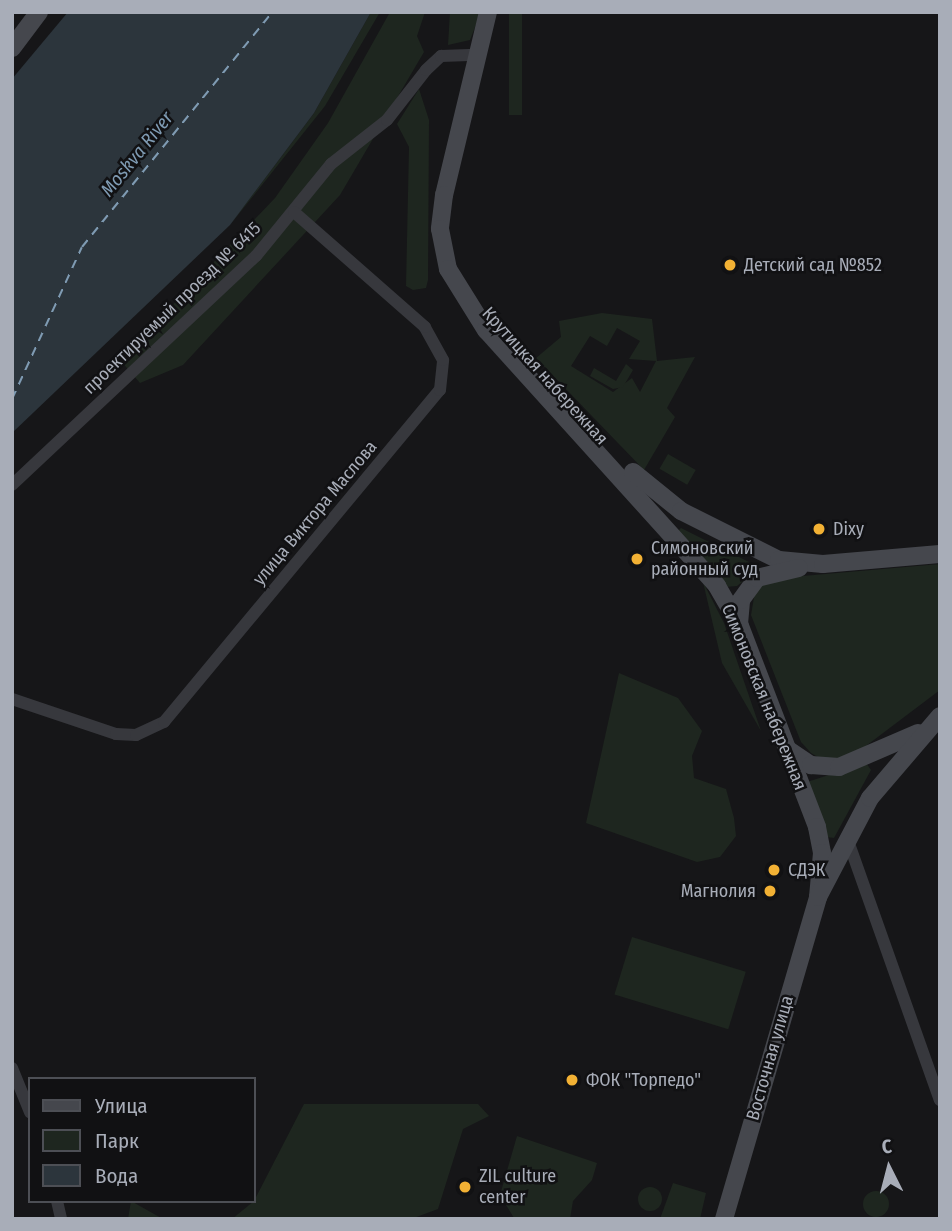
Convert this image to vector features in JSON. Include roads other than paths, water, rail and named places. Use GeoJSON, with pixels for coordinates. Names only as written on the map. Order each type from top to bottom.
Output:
{"type":"FeatureCollection","features":[{"type":"Feature","properties":{"kind":"main road"},"geometry":{"type":"LineString","coordinates":[[12,30],[25,12]]}},
{"type":"Feature","properties":{"kind":"main road"},"geometry":{"type":"LineString","coordinates":[[12,48],[39,12]]}},
{"type":"Feature","properties":{"kind":"main road","name":"Крутицкая набережная"},"geometry":{"type":"LineString","coordinates":[[488,12],[450,229],[457,264],[474,298],[533,366],[639,479],[681,511],[763,556],[823,565]]}},
{"type":"Feature","properties":{"kind":"main road","name":"Крутицкая набережная"},"geometry":{"type":"LineString","coordinates":[[499,12],[482,56],[444,195],[440,229],[448,269],[486,330],[632,487]]}},
{"type":"Feature","properties":{"kind":"main road","name":"Симоновская набережная"},"geometry":{"type":"LineString","coordinates":[[632,487],[712,577],[740,626],[787,749],[822,853]]}},
{"type":"Feature","properties":{"kind":"main road"},"geometry":{"type":"LineString","coordinates":[[740,626],[741,600],[757,578],[823,565],[940,554]]}},
{"type":"Feature","properties":{"kind":"main road","name":"Восточная улица"},"geometry":{"type":"LineString","coordinates":[[724,1219],[818,897],[847,838],[920,732],[940,716]]}},
{"type":"Feature","properties":{"kind":"main road"},"geometry":{"type":"LineString","coordinates":[[787,749],[811,765],[839,767],[920,732]]}},
{"type":"Feature","properties":{"kind":"main road","name":"Восточная улица"},"geometry":{"type":"LineString","coordinates":[[818,897],[822,853]]}},
{"type":"Feature","properties":{"kind":"street","name":"проектируемый проезд № 6415"},"geometry":{"type":"LineString","coordinates":[[12,485],[256,256],[331,164],[387,120],[441,57],[482,56]]}},
{"type":"Feature","properties":{"kind":"street","name":"улица Виктора Маслова"},"geometry":{"type":"LineString","coordinates":[[12,699],[116,734],[136,735],[164,722],[440,390],[443,360],[425,327],[294,212]]}},
{"type":"Feature","properties":{"kind":"street"},"geometry":{"type":"LineString","coordinates":[[847,838],[940,1100]]}},
{"type":"Feature","properties":{"kind":"street"},"geometry":{"type":"LineString","coordinates":[[12,1068],[28,1107]]}},
{"type":"Feature","properties":{"kind":"water","name":"Moskva River"},"geometry":{"type":"Polygon","coordinates":[[[68,12],[371,12],[314,113],[230,225],[12,433],[12,79],[68,12]]]}},
{"type":"Feature","properties":{"kind":"place","name":"Детский сад №852"},"geometry":{"type":"Point","coordinates":[730,265]}},
{"type":"Feature","properties":{"kind":"place","name":"Dixy"},"geometry":{"type":"Point","coordinates":[819,529]}},
{"type":"Feature","properties":{"kind":"place","name":"Симоновский районный суд"},"geometry":{"type":"Point","coordinates":[637,559]}},
{"type":"Feature","properties":{"kind":"place","name":"СДЭК"},"geometry":{"type":"Point","coordinates":[774,870]}},
{"type":"Feature","properties":{"kind":"place","name":"Магнолия"},"geometry":{"type":"Point","coordinates":[770,891]}},
{"type":"Feature","properties":{"kind":"place","name":"ФОК \"Торпедо\""},"geometry":{"type":"Point","coordinates":[572,1080]}},
{"type":"Feature","properties":{"kind":"place","name":"ZIL culture center"},"geometry":{"type":"Point","coordinates":[465,1187]}}]}
